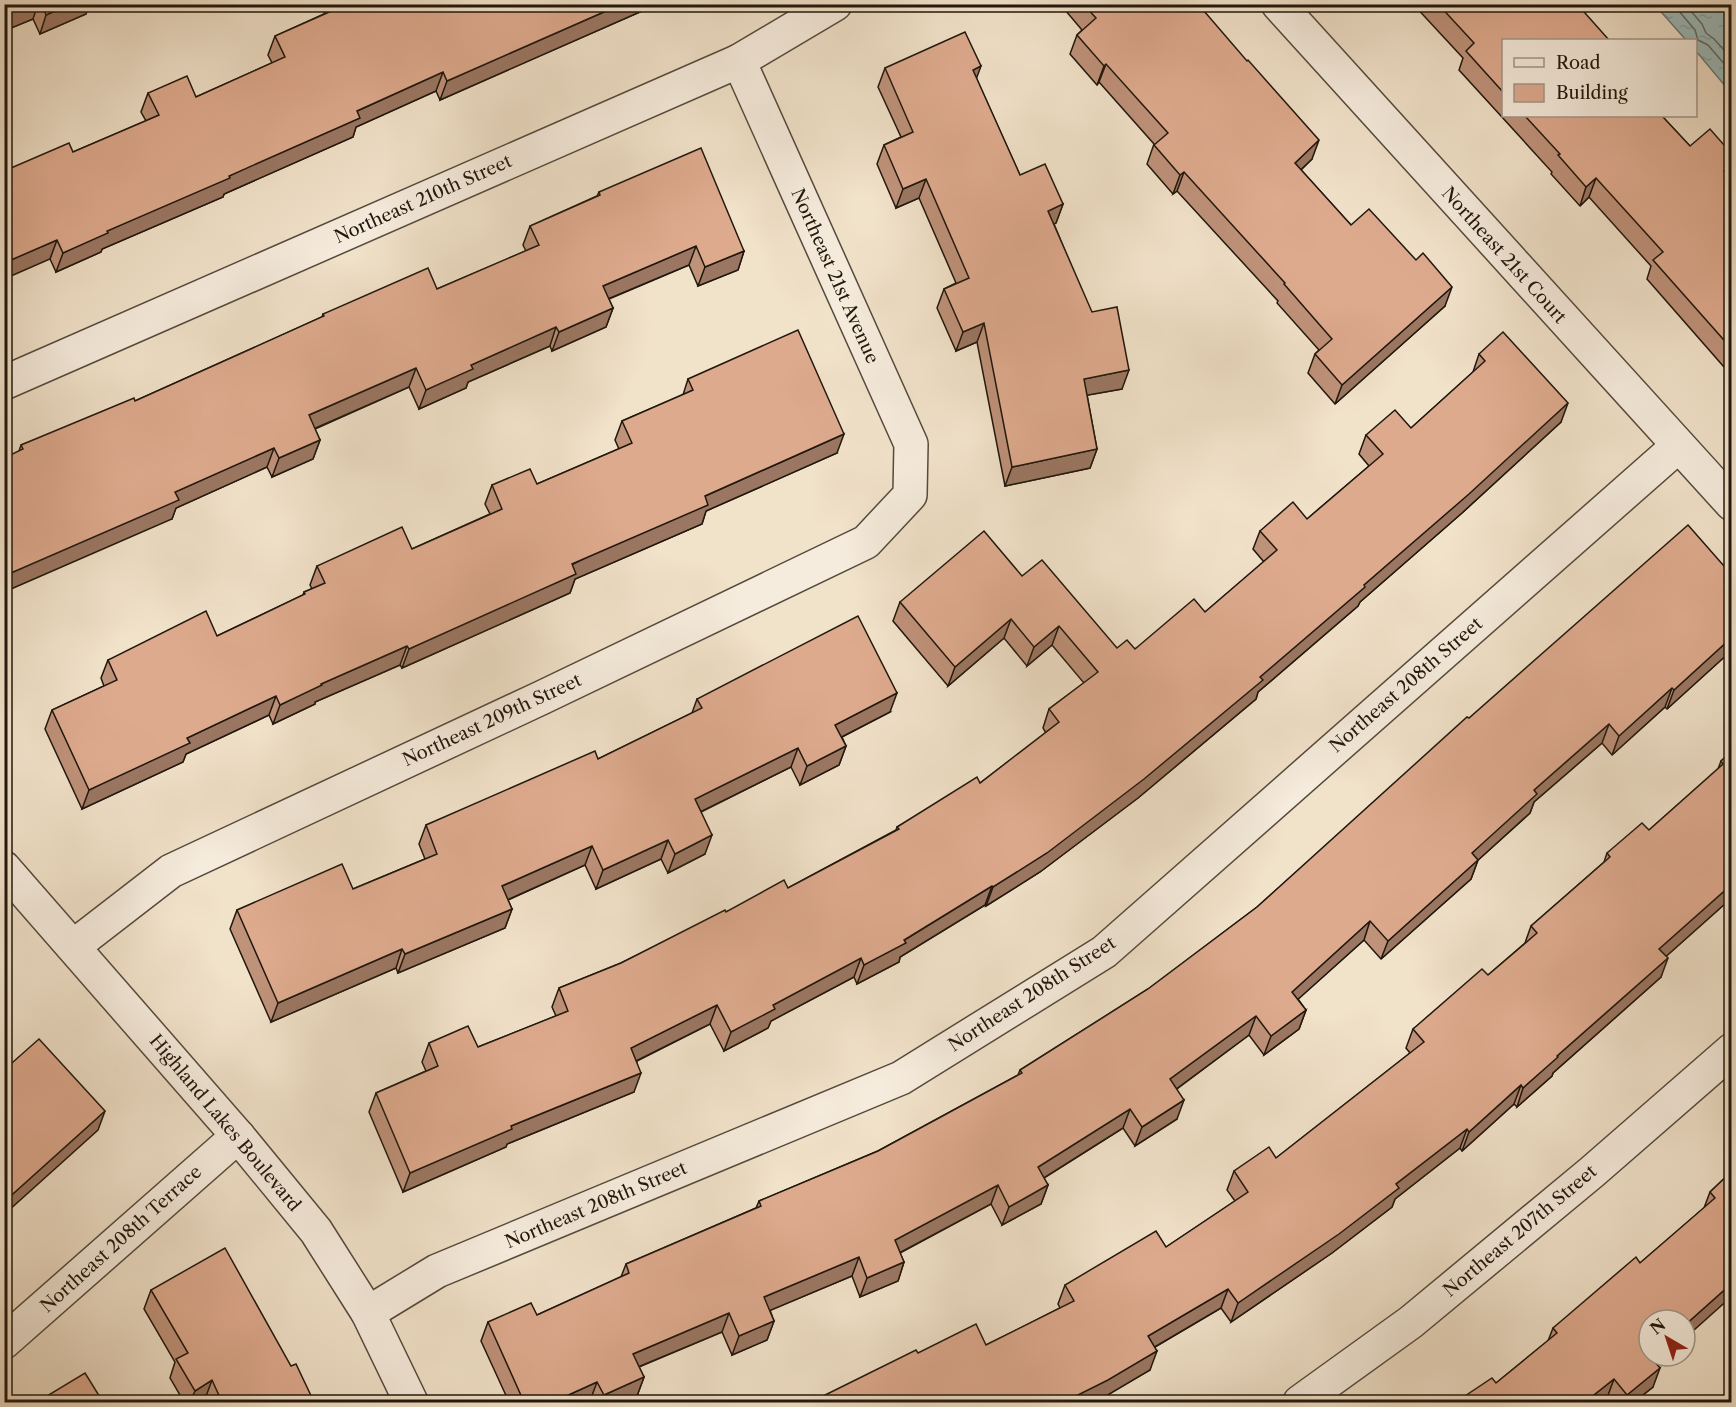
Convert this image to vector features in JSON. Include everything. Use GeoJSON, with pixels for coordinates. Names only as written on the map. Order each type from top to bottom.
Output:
{"type":"FeatureCollection","features":[{"type":"Feature","properties":{"kind":"street","name":"Northeast 210th Street"},"geometry":{"type":"LineString","coordinates":[[4,383],[739,61],[835,4]]}},
{"type":"Feature","properties":{"kind":"street","name":"Northeast 21st Court"},"geometry":{"type":"LineString","coordinates":[[1278,4],[1731,504]]}},
{"type":"Feature","properties":{"kind":"street","name":"Northeast 21st Avenue"},"geometry":{"type":"LineString","coordinates":[[739,61],[911,444],[910,495]]}},
{"type":"Feature","properties":{"kind":"street","name":"Northeast 208th Street"},"geometry":{"type":"LineString","coordinates":[[368,1313],[437,1271],[901,1078],[1104,952],[1678,446]]}},
{"type":"Feature","properties":{"kind":"street","name":"Northeast 209th Street"},"geometry":{"type":"LineString","coordinates":[[74,946],[171,871],[552,693],[866,542],[910,495]]}},
{"type":"Feature","properties":{"kind":"street","name":"Highland Lakes Boulevard"},"geometry":{"type":"LineString","coordinates":[[4,868],[238,1136],[316,1231],[368,1313],[411,1402]]}},
{"type":"Feature","properties":{"kind":"street","name":"Northeast 207th Street"},"geometry":{"type":"LineString","coordinates":[[1300,1402],[1411,1322],[1592,1172],[1731,1050]]}},
{"type":"Feature","properties":{"kind":"street","name":"Northeast 208th Terrace"},"geometry":{"type":"LineString","coordinates":[[4,1342],[238,1136]]}},
{"type":"Feature","properties":{"kind":"water"},"geometry":{"type":"Polygon","coordinates":[[[1655,5],[1731,5],[1731,93],[1697,52],[1697,39],[1685,39],[1655,5]]]}},
{"type":"Feature","properties":{"kind":"building"},"geometry":{"type":"Polygon","coordinates":[[[4,4],[28,4],[4,15],[4,4]]]}},
{"type":"Feature","properties":{"kind":"building"},"geometry":{"type":"Polygon","coordinates":[[[42,4],[71,4],[46,15],[42,4]]]}},
{"type":"Feature","properties":{"kind":"building"},"geometry":{"type":"Polygon","coordinates":[[[335,4],[622,4],[447,81],[443,72],[357,111],[360,118],[107,231],[108,233],[63,253],[57,240],[4,263],[4,171],[69,143],[73,152],[159,115],[148,93],[187,76],[196,97],[285,57],[275,36],[336,9],[335,4]]]}},
{"type":"Feature","properties":{"kind":"building"},"geometry":{"type":"Polygon","coordinates":[[[1083,4],[1198,4],[1319,140],[1295,163],[1351,225],[1369,209],[1416,260],[1423,253],[1452,287],[1342,385],[1315,354],[1332,339],[1285,283],[1184,172],[1180,175],[1154,145],[1168,133],[1077,35],[1096,18],[1083,4]]]}},
{"type":"Feature","properties":{"kind":"building"},"geometry":{"type":"Polygon","coordinates":[[[1438,4],[1577,4],[1608,39],[1502,39],[1502,91],[1466,51],[1474,43],[1438,4]]]}},
{"type":"Feature","properties":{"kind":"building"},"geometry":{"type":"Polygon","coordinates":[[[965,32],[981,66],[973,70],[1020,175],[1045,164],[1063,204],[1048,211],[1092,312],[1117,307],[1129,370],[1084,379],[1097,449],[1012,467],[984,323],[963,332],[944,289],[969,278],[926,179],[903,189],[884,145],[913,132],[885,68],[965,32]]]}},
{"type":"Feature","properties":{"kind":"building"},"geometry":{"type":"Polygon","coordinates":[[[1526,117],[1663,117],[1690,146],[1710,129],[1731,153],[1731,165],[1724,171],[1731,180],[1731,348],[1653,260],[1663,252],[1596,178],[1586,187],[1558,155],[1560,154],[1526,117]]]}},
{"type":"Feature","properties":{"kind":"building"},"geometry":{"type":"Polygon","coordinates":[[[701,148],[744,251],[705,267],[696,246],[603,286],[613,308],[559,332],[556,327],[471,365],[473,369],[426,390],[416,368],[309,415],[320,440],[279,458],[274,448],[175,492],[179,500],[4,576],[4,458],[23,449],[21,445],[134,398],[135,401],[428,268],[437,289],[539,245],[530,226],[600,195],[599,192],[701,148]]]}},
{"type":"Feature","properties":{"kind":"building"},"geometry":{"type":"Polygon","coordinates":[[[798,330],[844,434],[705,496],[708,505],[572,564],[576,574],[409,649],[407,646],[321,684],[280,705],[276,696],[187,738],[190,743],[89,790],[52,710],[117,680],[108,660],[206,611],[217,636],[325,583],[317,566],[402,527],[412,549],[502,509],[492,485],[530,469],[537,484],[632,443],[622,421],[693,390],[688,379],[798,330]]]}},
{"type":"Feature","properties":{"kind":"building"},"geometry":{"type":"Polygon","coordinates":[[[1503,332],[1568,403],[1469,494],[1364,585],[1365,587],[1260,677],[1263,680],[1144,779],[1047,853],[904,940],[906,943],[864,965],[861,958],[773,1005],[775,1009],[731,1032],[717,1005],[631,1048],[641,1073],[511,1126],[512,1129],[410,1173],[376,1093],[438,1066],[429,1043],[468,1026],[478,1047],[568,1011],[559,988],[621,963],[725,910],[726,912],[784,880],[788,888],[899,829],[897,827],[977,777],[980,783],[1059,722],[1049,709],[1098,672],[1059,626],[1034,647],[1011,619],[955,667],[900,602],[984,531],[1022,576],[1042,560],[1117,648],[1127,640],[1135,649],[1194,599],[1205,612],[1277,550],[1260,531],[1293,502],[1307,519],[1383,454],[1366,435],[1395,410],[1411,428],[1485,361],[1479,354],[1503,332]]]}},
{"type":"Feature","properties":{"kind":"building"},"geometry":{"type":"Polygon","coordinates":[[[1688,525],[1731,574],[1731,638],[1619,736],[1609,724],[1534,790],[1537,794],[1472,853],[1478,860],[1388,941],[1370,921],[1292,992],[1306,1010],[1271,1036],[1256,1016],[1170,1079],[1184,1100],[1142,1127],[1130,1109],[1038,1167],[1048,1185],[1009,1207],[998,1185],[895,1240],[904,1262],[867,1278],[859,1257],[764,1297],[774,1321],[739,1336],[729,1313],[633,1354],[644,1377],[604,1395],[597,1382],[553,1402],[524,1402],[488,1322],[531,1303],[537,1315],[629,1273],[626,1264],[761,1206],[759,1201],[878,1151],[1022,1073],[1020,1070],[1148,989],[1257,907],[1467,717],[1469,718],[1688,525]]]}},
{"type":"Feature","properties":{"kind":"building"},"geometry":{"type":"Polygon","coordinates":[[[858,616],[897,693],[835,725],[846,746],[807,766],[798,748],[695,799],[712,835],[675,854],[668,840],[603,870],[592,846],[502,886],[512,909],[405,954],[402,949],[278,1003],[237,910],[342,864],[353,889],[437,854],[426,825],[595,751],[598,759],[702,708],[697,699],[858,616]]]}},
{"type":"Feature","properties":{"kind":"building"},"geometry":{"type":"Polygon","coordinates":[[[1731,752],[1731,885],[1659,949],[1668,958],[1558,1057],[1523,1088],[1521,1085],[1469,1132],[1467,1129],[1396,1184],[1399,1188],[1339,1234],[1238,1303],[1228,1289],[1148,1336],[1157,1351],[1108,1380],[1064,1402],[811,1402],[916,1350],[918,1353],[976,1324],[986,1345],[1074,1301],[1065,1285],[1156,1231],[1166,1247],[1248,1192],[1234,1171],[1269,1147],[1276,1158],[1424,1042],[1413,1029],[1482,969],[1488,975],[1537,933],[1531,926],[1610,857],[1607,853],[1642,823],[1649,830],[1723,764],[1721,761],[1731,752]]]}},
{"type":"Feature","properties":{"kind":"building"},"geometry":{"type":"Polygon","coordinates":[[[39,1039],[105,1111],[5,1201],[9,1206],[4,1210],[4,1070],[39,1039]]]}},
{"type":"Feature","properties":{"kind":"building"},"geometry":{"type":"Polygon","coordinates":[[[1731,1172],[1731,1284],[1697,1314],[1697,1308],[1637,1308],[1637,1368],[1660,1368],[1627,1395],[1614,1379],[1585,1402],[1456,1402],[1492,1378],[1496,1383],[1557,1333],[1553,1328],[1636,1257],[1640,1263],[1715,1198],[1710,1192],[1731,1172]]]}},
{"type":"Feature","properties":{"kind":"building"},"geometry":{"type":"Polygon","coordinates":[[[225,1248],[291,1366],[296,1364],[314,1402],[222,1402],[212,1380],[195,1391],[176,1359],[188,1353],[151,1290],[225,1248]]]}},
{"type":"Feature","properties":{"kind":"building"},"geometry":{"type":"Polygon","coordinates":[[[85,1373],[103,1402],[37,1402],[85,1373]]]}}]}
